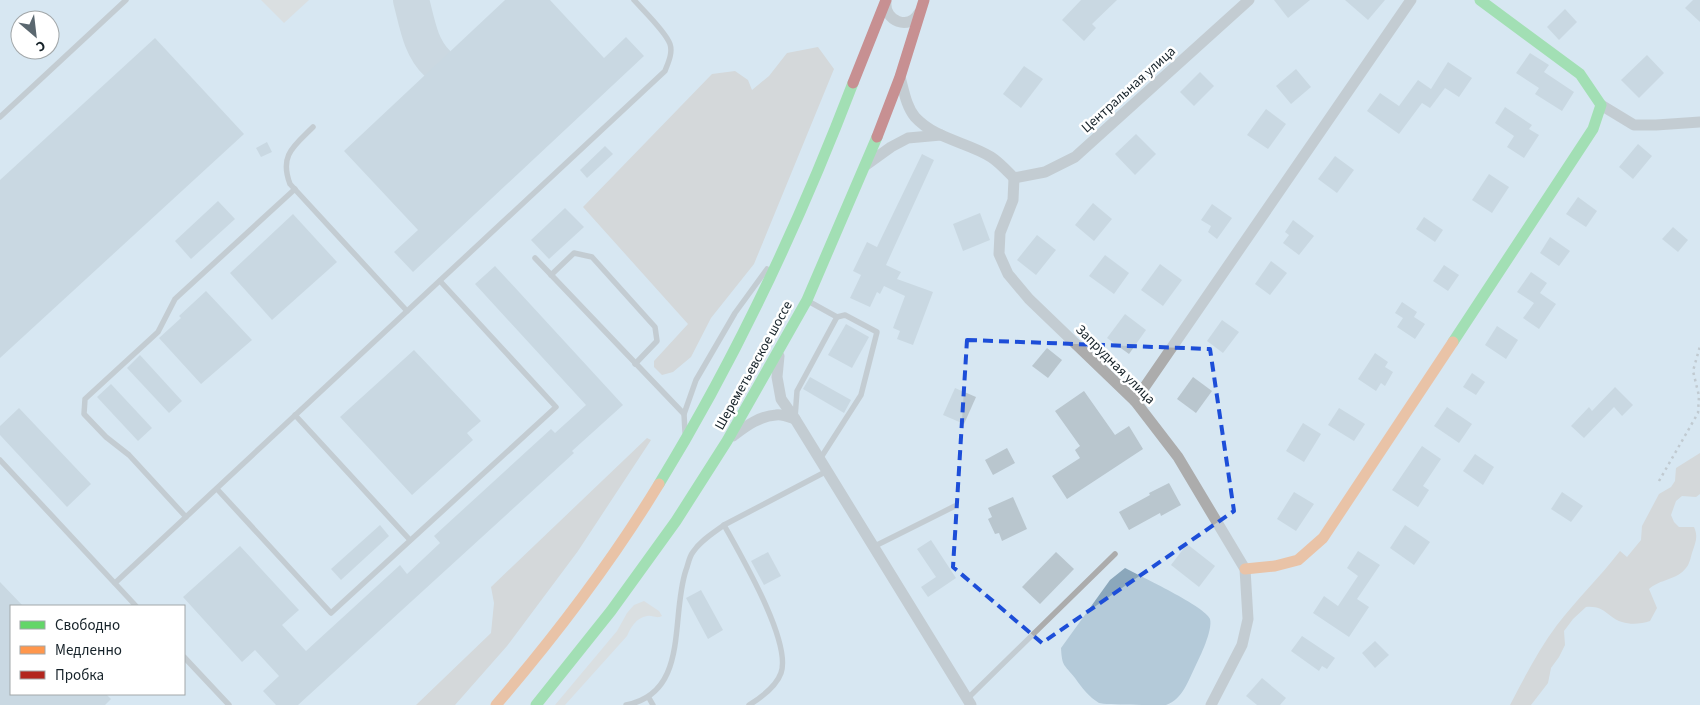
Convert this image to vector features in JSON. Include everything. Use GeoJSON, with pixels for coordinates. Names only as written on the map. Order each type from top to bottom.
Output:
{"type":"FeatureCollection","features":[{"type":"Feature","properties":{"kind":"main road","name":"Шереметьевское шоссе"},"geometry":{"type":"LineString","coordinates":[[496,705],[516,683],[582,598],[646,506],[685,442],[772,278],[824,160],[886,0]]}},
{"type":"Feature","properties":{"kind":"main road"},"geometry":{"type":"LineString","coordinates":[[1245,569],[1275,566],[1298,560],[1323,538],[1592,129],[1601,105],[1580,74],[1480,0]]}},
{"type":"Feature","properties":{"kind":"main road","name":"Шереметьевское шоссе"},"geometry":{"type":"LineString","coordinates":[[536,705],[611,611],[676,521],[727,441],[807,300],[866,165],[900,77],[923,5]]}},
{"type":"Feature","properties":{"kind":"street"},"geometry":{"type":"LineString","coordinates":[[886,0],[887,13],[893,20],[901,23],[910,22],[917,17],[923,5]]}},
{"type":"Feature","properties":{"kind":"street","name":"Центральная улица"},"geometry":{"type":"LineString","coordinates":[[1014,178],[1045,172],[1075,157],[1249,0]]}},
{"type":"Feature","properties":{"kind":"street"},"geometry":{"type":"LineString","coordinates":[[1135,400],[1411,0]]}},
{"type":"Feature","properties":{"kind":"street"},"geometry":{"type":"LineString","coordinates":[[900,77],[908,105],[923,124],[941,135],[992,157],[1014,178]]}},
{"type":"Feature","properties":{"kind":"street"},"geometry":{"type":"LineString","coordinates":[[1601,105],[1634,125],[1700,122]]}},
{"type":"Feature","properties":{"kind":"street"},"geometry":{"type":"LineString","coordinates":[[866,165],[891,147],[908,138],[941,135]]}},
{"type":"Feature","properties":{"kind":"street","name":"Запрудная улица"},"geometry":{"type":"LineString","coordinates":[[1014,178],[1013,200],[1000,233],[999,254],[1008,274],[1029,299],[1135,400],[1178,457],[1245,569]]}},
{"type":"Feature","properties":{"kind":"street"},"geometry":{"type":"LineString","coordinates":[[780,347],[777,377],[781,399],[874,546],[969,702]]}},
{"type":"Feature","properties":{"kind":"street"},"geometry":{"type":"LineString","coordinates":[[727,441],[746,426],[762,418],[777,415],[795,419]]}},
{"type":"Feature","properties":{"kind":"street"},"geometry":{"type":"LineString","coordinates":[[1210,705],[1242,646],[1248,619],[1245,569]]}},
{"type":"Feature","properties":{"kind":"lane"},"geometry":{"type":"LineString","coordinates":[[0,117],[126,0]]}},
{"type":"Feature","properties":{"kind":"lane"},"geometry":{"type":"LineString","coordinates":[[115,584],[665,71],[669,62],[671,45],[667,37],[634,0]]}},
{"type":"Feature","properties":{"kind":"lane"},"geometry":{"type":"LineString","coordinates":[[314,127],[287,156],[286,169],[290,184],[407,311]]}},
{"type":"Feature","properties":{"kind":"lane"},"geometry":{"type":"LineString","coordinates":[[186,517],[129,455],[106,437],[84,414],[85,399],[158,332],[175,299],[295,189]]}},
{"type":"Feature","properties":{"kind":"lane"},"geometry":{"type":"LineString","coordinates":[[685,442],[684,414],[696,380],[735,313],[788,241]]}},
{"type":"Feature","properties":{"kind":"lane"},"geometry":{"type":"LineString","coordinates":[[551,275],[574,253],[592,257],[655,327],[657,341],[635,364]]}},
{"type":"Feature","properties":{"kind":"lane"},"geometry":{"type":"LineString","coordinates":[[535,258],[684,414]]}},
{"type":"Feature","properties":{"kind":"lane"},"geometry":{"type":"LineString","coordinates":[[217,488],[330,613],[556,407],[440,281]]}},
{"type":"Feature","properties":{"kind":"lane"},"geometry":{"type":"LineString","coordinates":[[807,300],[837,317],[845,315],[877,332],[861,395],[820,459]]}},
{"type":"Feature","properties":{"kind":"lane"},"geometry":{"type":"LineString","coordinates":[[795,419],[797,391],[837,317]]}},
{"type":"Feature","properties":{"kind":"lane"},"geometry":{"type":"LineString","coordinates":[[295,415],[410,540]]}},
{"type":"Feature","properties":{"kind":"lane"},"geometry":{"type":"LineString","coordinates":[[0,460],[135,605]]}},
{"type":"Feature","properties":{"kind":"lane"},"geometry":{"type":"LineString","coordinates":[[626,705],[649,698],[662,686],[672,665],[682,582],[692,553],[707,537],[724,525],[827,471]]}},
{"type":"Feature","properties":{"kind":"lane"},"geometry":{"type":"LineString","coordinates":[[874,546],[955,506]]}},
{"type":"Feature","properties":{"kind":"lane"},"geometry":{"type":"LineString","coordinates":[[724,525],[754,580],[780,642],[783,657],[781,672],[774,685],[749,705]]}},
{"type":"Feature","properties":{"kind":"lane"},"geometry":{"type":"LineString","coordinates":[[969,702],[1115,554]]}},
{"type":"Feature","properties":{"kind":"lane"},"geometry":{"type":"LineString","coordinates":[[185,658],[229,705]]}},
{"type":"Feature","properties":{"kind":"lane"},"geometry":{"type":"LineString","coordinates":[[649,698],[653,705]]}},
{"type":"Feature","properties":{"kind":"path"},"geometry":{"type":"LineString","coordinates":[[1659,481],[1698,413],[1699,396],[1692,371],[1700,346]]}},
{"type":"Feature","properties":{"kind":"highlighted area"},"geometry":{"type":"Polygon","coordinates":[[[967,340],[1210,349],[1234,511],[1042,643],[953,567],[967,340]]]}},
{"type":"Feature","properties":{"kind":"shaded area"},"geometry":{"type":"Polygon","coordinates":[[[261,0],[309,0],[284,23],[261,0]]]}},
{"type":"Feature","properties":{"kind":"shaded area"},"geometry":{"type":"Polygon","coordinates":[[[818,47],[834,69],[754,264],[711,318],[691,357],[673,372],[662,375],[654,367],[654,361],[688,324],[583,207],[712,74],[735,71],[748,80],[752,90],[769,76],[787,53],[818,47]]]}},
{"type":"Feature","properties":{"kind":"shaded area"},"geometry":{"type":"Polygon","coordinates":[[[647,438],[651,440],[578,551],[507,646],[455,705],[416,705],[491,633],[494,603],[491,587],[647,438]]]}},
{"type":"Feature","properties":{"kind":"shaded area"},"geometry":{"type":"Polygon","coordinates":[[[1700,453],[1700,494],[1696,497],[1682,496],[1676,501],[1671,515],[1679,527],[1694,527],[1695,544],[1688,564],[1682,572],[1649,589],[1657,608],[1650,621],[1636,624],[1625,623],[1598,608],[1586,607],[1564,631],[1565,645],[1551,668],[1548,683],[1531,705],[1510,705],[1550,634],[1620,551],[1627,557],[1641,540],[1642,526],[1659,494],[1671,487],[1675,481],[1676,468],[1700,453]]]}},
{"type":"Feature","properties":{"kind":"shaded area"},"geometry":{"type":"Polygon","coordinates":[[[644,601],[659,611],[662,616],[647,616],[637,621],[627,636],[565,705],[555,705],[617,631],[627,613],[634,605],[644,601]]]}},
{"type":"Feature","properties":{"kind":"water"},"geometry":{"type":"Polygon","coordinates":[[[1125,568],[1197,607],[1210,619],[1210,630],[1206,643],[1187,684],[1177,698],[1166,705],[1099,703],[1086,692],[1062,659],[1061,648],[1110,580],[1125,568]]]}},
{"type":"Feature","properties":{"kind":"building"},"geometry":{"type":"Polygon","coordinates":[[[505,0],[550,0],[604,58],[626,37],[644,56],[413,272],[394,252],[418,230],[344,151],[505,0]]]}},
{"type":"Feature","properties":{"kind":"building"},"geometry":{"type":"Polygon","coordinates":[[[1081,0],[1117,0],[1092,24],[1096,28],[1084,41],[1062,20],[1081,0]]]}},
{"type":"Feature","properties":{"kind":"building"},"geometry":{"type":"Polygon","coordinates":[[[1274,0],[1310,0],[1288,18],[1274,0]]]}},
{"type":"Feature","properties":{"kind":"building"},"geometry":{"type":"Polygon","coordinates":[[[1345,0],[1385,0],[1368,20],[1345,0]]]}},
{"type":"Feature","properties":{"kind":"building"},"geometry":{"type":"Polygon","coordinates":[[[1693,0],[1700,0],[1700,22],[1685,8],[1693,0]]]}},
{"type":"Feature","properties":{"kind":"building"},"geometry":{"type":"Polygon","coordinates":[[[1565,9],[1577,22],[1559,40],[1547,27],[1565,9]]]}},
{"type":"Feature","properties":{"kind":"building"},"geometry":{"type":"Polygon","coordinates":[[[155,38],[244,134],[0,358],[0,180],[155,38]]]}},
{"type":"Feature","properties":{"kind":"building"},"geometry":{"type":"Polygon","coordinates":[[[1530,53],[1549,65],[1544,72],[1574,92],[1562,111],[1535,94],[1539,88],[1516,73],[1530,53]]]}},
{"type":"Feature","properties":{"kind":"building"},"geometry":{"type":"Polygon","coordinates":[[[1647,55],[1664,73],[1639,98],[1621,80],[1647,55]]]}},
{"type":"Feature","properties":{"kind":"building"},"geometry":{"type":"Polygon","coordinates":[[[1448,62],[1472,78],[1459,97],[1445,88],[1430,108],[1422,103],[1399,134],[1367,111],[1380,93],[1399,106],[1418,80],[1431,89],[1448,62]]]}},
{"type":"Feature","properties":{"kind":"building"},"geometry":{"type":"Polygon","coordinates":[[[1024,66],[1043,79],[1021,108],[1003,94],[1024,66]]]}},
{"type":"Feature","properties":{"kind":"building"},"geometry":{"type":"Polygon","coordinates":[[[1296,69],[1311,87],[1291,104],[1276,86],[1296,69]]]}},
{"type":"Feature","properties":{"kind":"building"},"geometry":{"type":"Polygon","coordinates":[[[1200,72],[1214,86],[1194,106],[1180,92],[1200,72]]]}},
{"type":"Feature","properties":{"kind":"building"},"geometry":{"type":"Polygon","coordinates":[[[1505,107],[1532,125],[1529,129],[1539,135],[1524,158],[1507,147],[1514,136],[1495,123],[1505,107]]]}},
{"type":"Feature","properties":{"kind":"building"},"geometry":{"type":"Polygon","coordinates":[[[1266,109],[1286,124],[1268,149],[1247,135],[1266,109]]]}},
{"type":"Feature","properties":{"kind":"building"},"geometry":{"type":"Polygon","coordinates":[[[1136,134],[1156,154],[1135,175],[1115,154],[1136,134]]]}},
{"type":"Feature","properties":{"kind":"building"},"geometry":{"type":"Polygon","coordinates":[[[267,142],[272,152],[261,157],[256,148],[267,142]]]}},
{"type":"Feature","properties":{"kind":"building"},"geometry":{"type":"Polygon","coordinates":[[[1638,144],[1652,156],[1633,179],[1619,167],[1638,144]]]}},
{"type":"Feature","properties":{"kind":"building"},"geometry":{"type":"Polygon","coordinates":[[[605,146],[613,154],[587,178],[580,170],[605,146]]]}},
{"type":"Feature","properties":{"kind":"building"},"geometry":{"type":"Polygon","coordinates":[[[922,154],[934,160],[886,265],[901,272],[897,279],[933,292],[913,345],[897,339],[900,331],[893,328],[905,296],[884,286],[880,294],[877,292],[870,307],[850,298],[861,275],[853,271],[867,242],[877,247],[922,154]]]}},
{"type":"Feature","properties":{"kind":"building"},"geometry":{"type":"Polygon","coordinates":[[[1335,156],[1354,170],[1337,193],[1318,179],[1335,156]]]}},
{"type":"Feature","properties":{"kind":"building"},"geometry":{"type":"Polygon","coordinates":[[[1489,174],[1509,187],[1492,213],[1472,200],[1489,174]]]}},
{"type":"Feature","properties":{"kind":"building"},"geometry":{"type":"Polygon","coordinates":[[[1578,197],[1597,211],[1586,227],[1566,214],[1578,197]]]}},
{"type":"Feature","properties":{"kind":"building"},"geometry":{"type":"Polygon","coordinates":[[[218,201],[235,219],[191,259],[175,241],[218,201]]]}},
{"type":"Feature","properties":{"kind":"building"},"geometry":{"type":"Polygon","coordinates":[[[1093,203],[1112,219],[1094,241],[1075,225],[1093,203]]]}},
{"type":"Feature","properties":{"kind":"building"},"geometry":{"type":"Polygon","coordinates":[[[1212,204],[1232,218],[1217,239],[1208,232],[1211,226],[1201,220],[1212,204]]]}},
{"type":"Feature","properties":{"kind":"building"},"geometry":{"type":"Polygon","coordinates":[[[565,208],[584,227],[549,259],[531,240],[565,208]]]}},
{"type":"Feature","properties":{"kind":"building"},"geometry":{"type":"Polygon","coordinates":[[[980,213],[990,240],[963,251],[953,224],[980,213]]]}},
{"type":"Feature","properties":{"kind":"building"},"geometry":{"type":"Polygon","coordinates":[[[293,214],[337,262],[272,320],[230,273],[293,214]]]}},
{"type":"Feature","properties":{"kind":"building"},"geometry":{"type":"Polygon","coordinates":[[[1424,217],[1443,230],[1435,242],[1416,229],[1424,217]]]}},
{"type":"Feature","properties":{"kind":"building"},"geometry":{"type":"Polygon","coordinates":[[[1293,220],[1314,236],[1299,255],[1283,243],[1289,235],[1285,232],[1293,220]]]}},
{"type":"Feature","properties":{"kind":"building"},"geometry":{"type":"Polygon","coordinates":[[[1673,227],[1688,240],[1678,252],[1662,239],[1673,227]]]}},
{"type":"Feature","properties":{"kind":"building"},"geometry":{"type":"Polygon","coordinates":[[[1037,235],[1056,250],[1036,275],[1017,260],[1037,235]]]}},
{"type":"Feature","properties":{"kind":"building"},"geometry":{"type":"Polygon","coordinates":[[[1550,237],[1570,251],[1559,266],[1540,253],[1550,237]]]}},
{"type":"Feature","properties":{"kind":"building"},"geometry":{"type":"Polygon","coordinates":[[[1105,255],[1129,273],[1114,294],[1089,276],[1105,255]]]}},
{"type":"Feature","properties":{"kind":"building"},"geometry":{"type":"Polygon","coordinates":[[[1271,261],[1287,273],[1270,295],[1255,284],[1271,261]]]}},
{"type":"Feature","properties":{"kind":"building"},"geometry":{"type":"Polygon","coordinates":[[[1160,264],[1182,280],[1163,306],[1141,290],[1160,264]]]}},
{"type":"Feature","properties":{"kind":"building"},"geometry":{"type":"Polygon","coordinates":[[[1444,265],[1459,275],[1448,291],[1433,281],[1444,265]]]}},
{"type":"Feature","properties":{"kind":"building"},"geometry":{"type":"Polygon","coordinates":[[[495,266],[623,405],[572,451],[574,453],[298,705],[276,705],[263,691],[279,676],[255,650],[242,662],[183,597],[240,546],[299,610],[282,625],[306,651],[400,565],[407,574],[440,543],[434,536],[551,429],[555,433],[586,405],[475,284],[495,266]]]}},
{"type":"Feature","properties":{"kind":"building"},"geometry":{"type":"Polygon","coordinates":[[[1531,272],[1547,283],[1540,293],[1556,304],[1539,329],[1523,318],[1534,303],[1517,292],[1531,272]]]}},
{"type":"Feature","properties":{"kind":"building"},"geometry":{"type":"Polygon","coordinates":[[[206,291],[252,340],[201,384],[159,338],[206,291]]]}},
{"type":"Feature","properties":{"kind":"building"},"geometry":{"type":"Polygon","coordinates":[[[1402,302],[1417,312],[1414,317],[1425,324],[1415,339],[1397,327],[1403,318],[1395,313],[1402,302]]]}},
{"type":"Feature","properties":{"kind":"building"},"geometry":{"type":"Polygon","coordinates":[[[1125,314],[1146,330],[1129,354],[1107,338],[1125,314]]]}},
{"type":"Feature","properties":{"kind":"building"},"geometry":{"type":"Polygon","coordinates":[[[1222,320],[1239,332],[1223,353],[1207,341],[1222,320]]]}},
{"type":"Feature","properties":{"kind":"building"},"geometry":{"type":"Polygon","coordinates":[[[846,324],[869,337],[852,368],[828,355],[846,324]]]}},
{"type":"Feature","properties":{"kind":"building"},"geometry":{"type":"Polygon","coordinates":[[[1497,326],[1518,340],[1506,359],[1485,345],[1497,326]]]}},
{"type":"Feature","properties":{"kind":"building"},"geometry":{"type":"Polygon","coordinates":[[[1047,348],[1062,360],[1048,378],[1032,366],[1047,348]]]}},
{"type":"Feature","properties":{"kind":"building"},"geometry":{"type":"Polygon","coordinates":[[[414,350],[481,421],[467,433],[473,440],[412,495],[340,417],[414,350]]]}},
{"type":"Feature","properties":{"kind":"building"},"geometry":{"type":"Polygon","coordinates":[[[1375,353],[1388,362],[1385,367],[1393,372],[1385,386],[1381,383],[1376,391],[1358,379],[1375,353]]]}},
{"type":"Feature","properties":{"kind":"building"},"geometry":{"type":"Polygon","coordinates":[[[140,355],[182,401],[169,413],[127,368],[140,355]]]}},
{"type":"Feature","properties":{"kind":"building"},"geometry":{"type":"Polygon","coordinates":[[[1472,373],[1485,382],[1476,395],[1463,387],[1472,373]]]}},
{"type":"Feature","properties":{"kind":"building"},"geometry":{"type":"Polygon","coordinates":[[[810,377],[851,400],[844,413],[803,389],[810,377]]]}},
{"type":"Feature","properties":{"kind":"building"},"geometry":{"type":"Polygon","coordinates":[[[1193,377],[1212,391],[1196,413],[1177,399],[1193,377]]]}},
{"type":"Feature","properties":{"kind":"building"},"geometry":{"type":"Polygon","coordinates":[[[111,384],[152,428],[138,441],[97,397],[111,384]]]}},
{"type":"Feature","properties":{"kind":"building"},"geometry":{"type":"Polygon","coordinates":[[[1615,387],[1633,405],[1622,416],[1614,407],[1584,438],[1571,426],[1589,407],[1592,411],[1615,387]]]}},
{"type":"Feature","properties":{"kind":"building"},"geometry":{"type":"Polygon","coordinates":[[[955,388],[976,397],[964,424],[943,415],[955,388]]]}},
{"type":"Feature","properties":{"kind":"building"},"geometry":{"type":"Polygon","coordinates":[[[1084,391],[1115,435],[1129,426],[1143,449],[1067,499],[1052,476],[1080,458],[1075,450],[1080,446],[1055,411],[1084,391]]]}},
{"type":"Feature","properties":{"kind":"building"},"geometry":{"type":"Polygon","coordinates":[[[1447,407],[1472,424],[1459,443],[1434,426],[1447,407]]]}},
{"type":"Feature","properties":{"kind":"building"},"geometry":{"type":"Polygon","coordinates":[[[19,408],[91,484],[67,507],[0,435],[0,426],[19,408]]]}},
{"type":"Feature","properties":{"kind":"building"},"geometry":{"type":"Polygon","coordinates":[[[1339,408],[1365,424],[1354,441],[1328,425],[1339,408]]]}},
{"type":"Feature","properties":{"kind":"building"},"geometry":{"type":"Polygon","coordinates":[[[1303,423],[1321,434],[1304,462],[1286,451],[1303,423]]]}},
{"type":"Feature","properties":{"kind":"building"},"geometry":{"type":"Polygon","coordinates":[[[1422,446],[1441,459],[1423,486],[1429,490],[1418,507],[1392,490],[1422,446]]]}},
{"type":"Feature","properties":{"kind":"building"},"geometry":{"type":"Polygon","coordinates":[[[1007,448],[1015,463],[993,475],[985,460],[1007,448]]]}},
{"type":"Feature","properties":{"kind":"building"},"geometry":{"type":"Polygon","coordinates":[[[1475,454],[1494,467],[1483,485],[1463,471],[1475,454]]]}},
{"type":"Feature","properties":{"kind":"building"},"geometry":{"type":"Polygon","coordinates":[[[1169,483],[1181,505],[1161,516],[1160,513],[1129,530],[1119,512],[1169,483]]]}},
{"type":"Feature","properties":{"kind":"building"},"geometry":{"type":"Polygon","coordinates":[[[1294,492],[1314,504],[1296,531],[1277,519],[1294,492]]]}},
{"type":"Feature","properties":{"kind":"building"},"geometry":{"type":"Polygon","coordinates":[[[1562,492],[1583,506],[1571,522],[1551,509],[1562,492]]]}},
{"type":"Feature","properties":{"kind":"building"},"geometry":{"type":"Polygon","coordinates":[[[1013,497],[1027,529],[1002,541],[999,533],[995,534],[988,519],[992,517],[988,508],[1013,497]]]}},
{"type":"Feature","properties":{"kind":"building"},"geometry":{"type":"Polygon","coordinates":[[[380,525],[389,536],[341,580],[331,569],[380,525]]]}},
{"type":"Feature","properties":{"kind":"building"},"geometry":{"type":"Polygon","coordinates":[[[1405,525],[1430,542],[1414,565],[1390,548],[1405,525]]]}},
{"type":"Feature","properties":{"kind":"building"},"geometry":{"type":"Polygon","coordinates":[[[931,540],[956,578],[928,597],[921,587],[936,577],[917,549],[931,540]]]}},
{"type":"Feature","properties":{"kind":"building"},"geometry":{"type":"Polygon","coordinates":[[[1187,544],[1215,566],[1199,587],[1171,565],[1187,544]]]}},
{"type":"Feature","properties":{"kind":"building"},"geometry":{"type":"Polygon","coordinates":[[[1358,551],[1380,565],[1357,599],[1369,607],[1349,637],[1313,613],[1324,596],[1338,606],[1358,576],[1347,568],[1358,551]]]}},
{"type":"Feature","properties":{"kind":"building"},"geometry":{"type":"Polygon","coordinates":[[[768,552],[781,576],[764,585],[751,561],[768,552]]]}},
{"type":"Feature","properties":{"kind":"building"},"geometry":{"type":"Polygon","coordinates":[[[1056,552],[1074,569],[1040,604],[1022,587],[1056,552]]]}},
{"type":"Feature","properties":{"kind":"building"},"geometry":{"type":"Polygon","coordinates":[[[0,582],[22,605],[10,605],[10,695],[107,695],[111,699],[105,705],[0,705],[0,582]]]}},
{"type":"Feature","properties":{"kind":"building"},"geometry":{"type":"Polygon","coordinates":[[[701,590],[723,630],[708,639],[686,598],[701,590]]]}},
{"type":"Feature","properties":{"kind":"building"},"geometry":{"type":"Polygon","coordinates":[[[1302,636],[1335,658],[1327,669],[1322,666],[1319,671],[1291,651],[1302,636]]]}},
{"type":"Feature","properties":{"kind":"building"},"geometry":{"type":"Polygon","coordinates":[[[1375,641],[1389,655],[1375,668],[1362,653],[1375,641]]]}},
{"type":"Feature","properties":{"kind":"building"},"geometry":{"type":"Polygon","coordinates":[[[1262,678],[1286,698],[1280,705],[1257,705],[1246,696],[1262,678]]]}},
{"type":"Feature","properties":{"kind":"taxiway"},"geometry":{"type":"LineString","coordinates":[[411,0],[423,42],[431,57],[437,63]]}},
{"type":"Feature","properties":{"kind":"traffic: fast"},"geometry":{"type":"LineString","coordinates":[[1453,342],[1593,129],[1601,105],[1580,74],[1480,0]]}},
{"type":"Feature","properties":{"kind":"traffic: fast"},"geometry":{"type":"LineString","coordinates":[[659,484],[688,436],[741,338],[789,238],[853,83]]}},
{"type":"Feature","properties":{"kind":"traffic: fast"},"geometry":{"type":"LineString","coordinates":[[536,705],[611,611],[676,521],[727,441],[807,300],[877,137]]}},
{"type":"Feature","properties":{"kind":"traffic: slow"},"geometry":{"type":"LineString","coordinates":[[1245,569],[1275,566],[1298,560],[1323,538],[1453,342]]}},
{"type":"Feature","properties":{"kind":"traffic: slow"},"geometry":{"type":"LineString","coordinates":[[496,705],[582,598],[622,542],[659,484]]}},
{"type":"Feature","properties":{"kind":"traffic: jam"},"geometry":{"type":"LineString","coordinates":[[853,83],[886,0]]}},
{"type":"Feature","properties":{"kind":"traffic: jam"},"geometry":{"type":"LineString","coordinates":[[877,137],[900,77],[924,0]]}}]}
